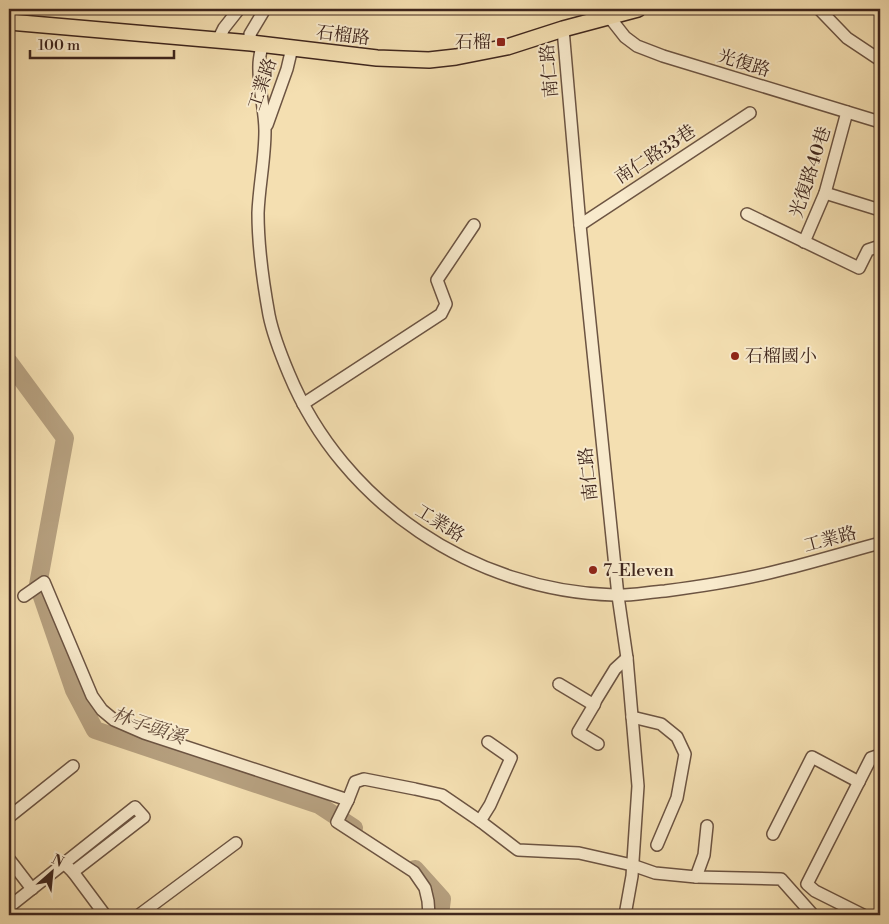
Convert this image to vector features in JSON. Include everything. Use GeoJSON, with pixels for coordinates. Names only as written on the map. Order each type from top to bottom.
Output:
{"type":"FeatureCollection","features":[{"type":"Feature","properties":{"kind":"main road","name":"石榴路"},"geometry":{"type":"LineString","coordinates":[[9,22],[218,40],[377,58],[429,60],[507,47],[606,13],[638,9]]}},
{"type":"Feature","properties":{"kind":"street"},"geometry":{"type":"LineString","coordinates":[[218,40],[224,28],[239,9]]}},
{"type":"Feature","properties":{"kind":"street","name":"工業路"},"geometry":{"type":"LineString","coordinates":[[265,9],[250,34],[257,44],[265,131],[258,213],[261,259],[270,317],[282,355],[303,404],[326,441],[353,475],[373,496],[401,519],[438,545],[480,566],[525,582],[571,592],[618,596],[696,587],[780,571],[880,543]]}},
{"type":"Feature","properties":{"kind":"street"},"geometry":{"type":"LineString","coordinates":[[820,9],[847,38],[880,60]]}},
{"type":"Feature","properties":{"kind":"street","name":"光復路"},"geometry":{"type":"LineString","coordinates":[[606,13],[625,36],[637,46],[646,50],[880,122]]}},
{"type":"Feature","properties":{"kind":"street","name":"南仁路"},"geometry":{"type":"LineString","coordinates":[[563,29],[580,225],[638,786],[632,876],[625,915]]}},
{"type":"Feature","properties":{"kind":"street","name":"工業路"},"geometry":{"type":"LineString","coordinates":[[265,131],[287,69],[292,48]]}},
{"type":"Feature","properties":{"kind":"street","name":"光復路40巷"},"geometry":{"type":"LineString","coordinates":[[804,242],[825,193],[847,112]]}},
{"type":"Feature","properties":{"kind":"street","name":"南仁路33巷"},"geometry":{"type":"LineString","coordinates":[[580,225],[750,113]]}},
{"type":"Feature","properties":{"kind":"street"},"geometry":{"type":"LineString","coordinates":[[825,193],[880,210]]}},
{"type":"Feature","properties":{"kind":"street"},"geometry":{"type":"LineString","coordinates":[[747,214],[859,268],[868,250],[880,246]]}},
{"type":"Feature","properties":{"kind":"street"},"geometry":{"type":"LineString","coordinates":[[303,404],[441,314],[446,304],[437,280],[474,225]]}},
{"type":"Feature","properties":{"kind":"street"},"geometry":{"type":"LineString","coordinates":[[24,596],[44,582],[92,696],[102,710],[114,720],[144,733],[348,800]]}},
{"type":"Feature","properties":{"kind":"street"},"geometry":{"type":"LineString","coordinates":[[598,744],[578,732],[615,669],[626,658]]}},
{"type":"Feature","properties":{"kind":"street"},"geometry":{"type":"LineString","coordinates":[[559,684],[594,705]]}},
{"type":"Feature","properties":{"kind":"street"},"geometry":{"type":"LineString","coordinates":[[632,717],[661,724],[677,737],[684,754],[677,798],[657,845]]}},
{"type":"Feature","properties":{"kind":"street"},"geometry":{"type":"LineString","coordinates":[[480,821],[490,805],[511,758],[488,742]]}},
{"type":"Feature","properties":{"kind":"street"},"geometry":{"type":"LineString","coordinates":[[863,915],[815,891],[807,884],[871,758],[880,755]]}},
{"type":"Feature","properties":{"kind":"street"},"geometry":{"type":"LineString","coordinates":[[773,834],[812,757],[859,782]]}},
{"type":"Feature","properties":{"kind":"street"},"geometry":{"type":"LineString","coordinates":[[9,817],[74,766]]}},
{"type":"Feature","properties":{"kind":"street"},"geometry":{"type":"LineString","coordinates":[[429,915],[425,888],[414,872],[336,822],[355,782],[364,779],[415,788],[442,796],[480,821],[518,850],[579,853],[632,865],[655,873],[696,877],[781,879],[813,915]]}},
{"type":"Feature","properties":{"kind":"street"},"geometry":{"type":"LineString","coordinates":[[9,907],[135,806],[144,817],[73,872]]}},
{"type":"Feature","properties":{"kind":"street"},"geometry":{"type":"LineString","coordinates":[[696,877],[704,855],[707,826]]}},
{"type":"Feature","properties":{"kind":"street"},"geometry":{"type":"LineString","coordinates":[[139,915],[236,843]]}},
{"type":"Feature","properties":{"kind":"street"},"geometry":{"type":"LineString","coordinates":[[9,859],[32,889]]}},
{"type":"Feature","properties":{"kind":"street"},"geometry":{"type":"LineString","coordinates":[[64,863],[105,915]]}},
{"type":"Feature","properties":{"kind":"waterway","name":"林子頭溪"},"geometry":{"type":"LineString","coordinates":[[9,362],[65,438],[38,585],[74,690],[95,730],[319,805],[354,828]]}},
{"type":"Feature","properties":{"kind":"waterway","name":"林子頭溪"},"geometry":{"type":"LineString","coordinates":[[415,869],[442,899],[440,915]]}},
{"type":"Feature","properties":{"kind":"place","name":"石榴"},"geometry":{"type":"Point","coordinates":[501,42]}},
{"type":"Feature","properties":{"kind":"place","name":"石榴國小"},"geometry":{"type":"Point","coordinates":[735,356]}},
{"type":"Feature","properties":{"kind":"place","name":"7-Eleven"},"geometry":{"type":"Point","coordinates":[593,570]}}]}
